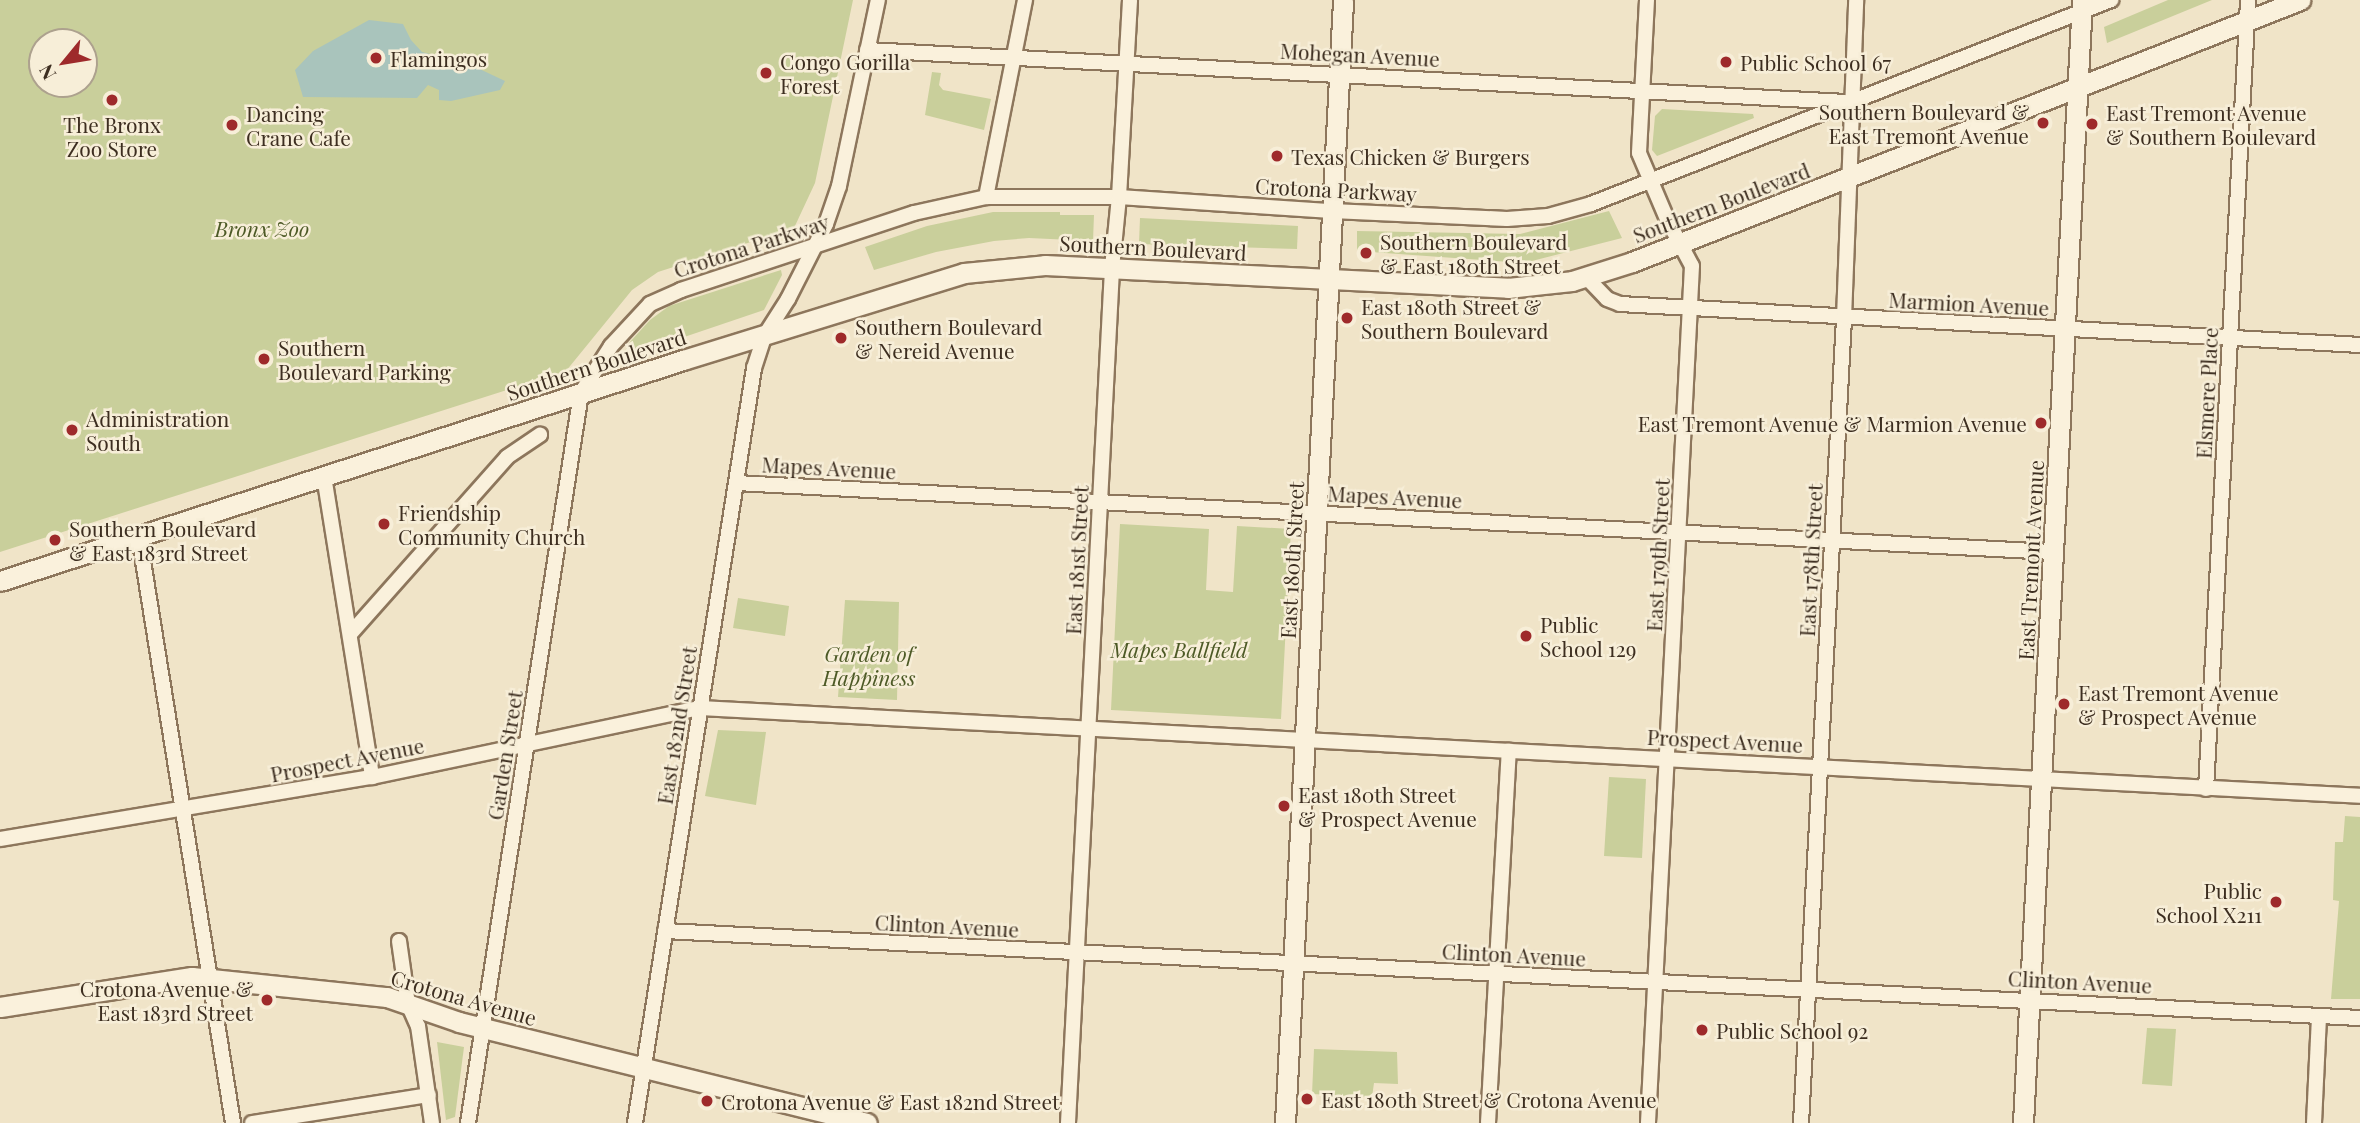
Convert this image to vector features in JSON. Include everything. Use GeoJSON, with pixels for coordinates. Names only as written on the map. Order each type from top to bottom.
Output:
{"type":"FeatureCollection","features":[{"type":"Feature","properties":{"kind":"main road","name":"East 180th Street"},"geometry":{"type":"LineString","coordinates":[[1285,1123],[1343,0]]}},
{"type":"Feature","properties":{"kind":"main road","name":"Southern Boulevard"},"geometry":{"type":"LineString","coordinates":[[0,581],[581,393],[964,273],[1017,266],[1112,268],[1523,288],[1586,277],[2300,0]]}},
{"type":"Feature","properties":{"kind":"main road","name":"East Tremont Avenue"},"geometry":{"type":"LineString","coordinates":[[2023,1123],[2081,6]]}},
{"type":"Feature","properties":{"kind":"main road","name":"Crotona Avenue"},"geometry":{"type":"LineString","coordinates":[[0,1007],[192,977],[387,997],[482,1027],[867,1123]]}},
{"type":"Feature","properties":{"kind":"street","name":"East 182nd Street"},"geometry":{"type":"LineString","coordinates":[[635,1123],[754,368],[765,335],[788,299],[826,224],[839,186],[878,0]]}},
{"type":"Feature","properties":{"kind":"street"},"geometry":{"type":"LineString","coordinates":[[986,197],[1025,0]]}},
{"type":"Feature","properties":{"kind":"street","name":"East 181st Street"},"geometry":{"type":"LineString","coordinates":[[1068,1123],[1112,268],[1119,197],[1130,0]]}},
{"type":"Feature","properties":{"kind":"street","name":"East 179th Street"},"geometry":{"type":"LineString","coordinates":[[1647,0],[1639,153],[1692,266],[1648,1123]]}},
{"type":"Feature","properties":{"kind":"street","name":"East 178th Street"},"geometry":{"type":"LineString","coordinates":[[1801,1123],[1844,318],[1856,0]]}},
{"type":"Feature","properties":{"kind":"street","name":"Crotona Parkway"},"geometry":{"type":"LineString","coordinates":[[581,393],[611,346],[660,297],[914,213],[986,197],[1119,197],[1332,211],[1507,219],[1541,217],[1576,208],[1851,102],[2081,6],[2110,0]]}},
{"type":"Feature","properties":{"kind":"street","name":"Elsmere Place"},"geometry":{"type":"LineString","coordinates":[[2206,789],[2248,0]]}},
{"type":"Feature","properties":{"kind":"street","name":"Mohegan Avenue"},"geometry":{"type":"LineString","coordinates":[[867,51],[1851,102]]}},
{"type":"Feature","properties":{"kind":"street","name":"Marmion Avenue"},"geometry":{"type":"LineString","coordinates":[[1586,277],[1615,303],[2360,345]]}},
{"type":"Feature","properties":{"kind":"street","name":"Garden Street"},"geometry":{"type":"LineString","coordinates":[[468,1123],[581,393]]}},
{"type":"Feature","properties":{"kind":"street"},"geometry":{"type":"LineString","coordinates":[[351,633],[507,457],[540,435]]}},
{"type":"Feature","properties":{"kind":"street"},"geometry":{"type":"LineString","coordinates":[[324,476],[372,777]]}},
{"type":"Feature","properties":{"kind":"street","name":"Mapes Avenue"},"geometry":{"type":"LineString","coordinates":[[736,483],[2053,552]]}},
{"type":"Feature","properties":{"kind":"street"},"geometry":{"type":"LineString","coordinates":[[139,536],[233,1123]]}},
{"type":"Feature","properties":{"kind":"street","name":"Prospect Avenue"},"geometry":{"type":"LineString","coordinates":[[0,839],[372,777],[700,708],[2360,796]]}},
{"type":"Feature","properties":{"kind":"street"},"geometry":{"type":"LineString","coordinates":[[1488,1123],[1509,751]]}},
{"type":"Feature","properties":{"kind":"street","name":"Clinton Avenue"},"geometry":{"type":"LineString","coordinates":[[665,931],[2360,1018]]}},
{"type":"Feature","properties":{"kind":"street"},"geometry":{"type":"LineString","coordinates":[[399,941],[408,1004],[418,1026],[432,1123]]}},
{"type":"Feature","properties":{"kind":"street"},"geometry":{"type":"LineString","coordinates":[[2314,1123],[2319,1016]]}},
{"type":"Feature","properties":{"kind":"street"},"geometry":{"type":"LineString","coordinates":[[251,1123],[429,1095]]}},
{"type":"Feature","properties":{"kind":"green space","name":"Bronx Zoo"},"geometry":{"type":"Polygon","coordinates":[[[0,0],[853,0],[815,183],[794,228],[658,272],[632,290],[566,371],[0,552],[0,0]]]}},
{"type":"Feature","properties":{"kind":"green space"},"geometry":{"type":"Polygon","coordinates":[[[2168,0],[2212,0],[2107,43],[2104,27],[2168,0]]]}},
{"type":"Feature","properties":{"kind":"green space"},"geometry":{"type":"Polygon","coordinates":[[[932,72],[941,73],[939,85],[943,90],[991,99],[984,130],[925,115],[932,72]]]}},
{"type":"Feature","properties":{"kind":"green space"},"geometry":{"type":"Polygon","coordinates":[[[1662,109],[1753,114],[1754,118],[1657,156],[1652,150],[1655,116],[1662,109]]]}},
{"type":"Feature","properties":{"kind":"green space"},"geometry":{"type":"Polygon","coordinates":[[[1609,211],[1622,238],[1524,263],[1357,251],[1357,231],[1520,234],[1609,211]]]}},
{"type":"Feature","properties":{"kind":"green space"},"geometry":{"type":"Polygon","coordinates":[[[993,212],[1094,215],[1093,241],[1029,238],[994,241],[936,252],[874,270],[865,247],[927,226],[993,212]]]}},
{"type":"Feature","properties":{"kind":"green space"},"geometry":{"type":"Polygon","coordinates":[[[1140,218],[1298,226],[1297,249],[1139,244],[1140,218]]]}},
{"type":"Feature","properties":{"kind":"green space"},"geometry":{"type":"Polygon","coordinates":[[[781,270],[782,275],[764,310],[634,354],[625,351],[650,320],[669,306],[781,270]]]}},
{"type":"Feature","properties":{"kind":"green space","name":"Mapes Ballfield"},"geometry":{"type":"Polygon","coordinates":[[[1120,524],[1209,529],[1206,590],[1233,592],[1237,526],[1291,529],[1281,719],[1111,710],[1120,524]]]}},
{"type":"Feature","properties":{"kind":"green space"},"geometry":{"type":"Polygon","coordinates":[[[738,598],[789,606],[785,636],[733,628],[738,598]]]}},
{"type":"Feature","properties":{"kind":"green space","name":"Garden of Happiness"},"geometry":{"type":"Polygon","coordinates":[[[845,600],[899,602],[897,700],[838,697],[845,600]]]}},
{"type":"Feature","properties":{"kind":"green space"},"geometry":{"type":"Polygon","coordinates":[[[718,730],[766,732],[756,805],[705,796],[718,730]]]}},
{"type":"Feature","properties":{"kind":"green space"},"geometry":{"type":"Polygon","coordinates":[[[1609,777],[1646,779],[1642,858],[1604,856],[1609,777]]]}},
{"type":"Feature","properties":{"kind":"green space"},"geometry":{"type":"Polygon","coordinates":[[[2345,816],[2360,817],[2360,999],[2331,999],[2339,901],[2333,900],[2335,842],[2343,842],[2345,816]]]}},
{"type":"Feature","properties":{"kind":"green space"},"geometry":{"type":"Polygon","coordinates":[[[2147,1028],[2176,1029],[2172,1086],[2142,1084],[2147,1028]]]}},
{"type":"Feature","properties":{"kind":"green space"},"geometry":{"type":"Polygon","coordinates":[[[437,1042],[464,1047],[455,1117],[446,1120],[437,1042]]]}},
{"type":"Feature","properties":{"kind":"green space"},"geometry":{"type":"Polygon","coordinates":[[[1314,1049],[1397,1052],[1398,1084],[1374,1083],[1372,1097],[1312,1094],[1314,1049]]]}},
{"type":"Feature","properties":{"kind":"water","name":"Flamingos"},"geometry":{"type":"Polygon","coordinates":[[[369,20],[403,24],[411,40],[422,52],[469,64],[505,81],[500,90],[451,101],[439,100],[439,90],[428,85],[417,98],[303,97],[295,70],[313,51],[369,20]]]}},
{"type":"Feature","properties":{"kind":"place","name":"Flamingos"},"geometry":{"type":"Point","coordinates":[376,58]}},
{"type":"Feature","properties":{"kind":"place","name":"Public School 67"},"geometry":{"type":"Point","coordinates":[1726,62]}},
{"type":"Feature","properties":{"kind":"place","name":"Congo Gorilla Forest"},"geometry":{"type":"Point","coordinates":[766,73]}},
{"type":"Feature","properties":{"kind":"place","name":"The Bronx Zoo Store"},"geometry":{"type":"Point","coordinates":[112,100]}},
{"type":"Feature","properties":{"kind":"place","name":"Southern Boulevard & East Tremont Avenue"},"geometry":{"type":"Point","coordinates":[2043,123]}},
{"type":"Feature","properties":{"kind":"place","name":"East Tremont Avenue & Southern Boulevard"},"geometry":{"type":"Point","coordinates":[2092,124]}},
{"type":"Feature","properties":{"kind":"place","name":"Dancing Crane Cafe"},"geometry":{"type":"Point","coordinates":[232,125]}},
{"type":"Feature","properties":{"kind":"place","name":"Texas Chicken & Burgers"},"geometry":{"type":"Point","coordinates":[1277,156]}},
{"type":"Feature","properties":{"kind":"place","name":"Southern Boulevard & East 180th Street"},"geometry":{"type":"Point","coordinates":[1366,253]}},
{"type":"Feature","properties":{"kind":"place","name":"East 180th Street & Southern Boulevard"},"geometry":{"type":"Point","coordinates":[1347,318]}},
{"type":"Feature","properties":{"kind":"place","name":"Southern Boulevard & Nereid Avenue"},"geometry":{"type":"Point","coordinates":[841,338]}},
{"type":"Feature","properties":{"kind":"place","name":"Southern Boulevard Parking"},"geometry":{"type":"Point","coordinates":[264,359]}},
{"type":"Feature","properties":{"kind":"place","name":"East Tremont Avenue & Marmion Avenue"},"geometry":{"type":"Point","coordinates":[2041,423]}},
{"type":"Feature","properties":{"kind":"place","name":"Administration South"},"geometry":{"type":"Point","coordinates":[72,430]}},
{"type":"Feature","properties":{"kind":"place","name":"Friendship Community Church"},"geometry":{"type":"Point","coordinates":[384,524]}},
{"type":"Feature","properties":{"kind":"place","name":"Southern Boulevard & East 183rd Street"},"geometry":{"type":"Point","coordinates":[55,540]}},
{"type":"Feature","properties":{"kind":"place","name":"Public School 129"},"geometry":{"type":"Point","coordinates":[1526,636]}},
{"type":"Feature","properties":{"kind":"place","name":"East Tremont Avenue & Prospect Avenue"},"geometry":{"type":"Point","coordinates":[2064,704]}},
{"type":"Feature","properties":{"kind":"place","name":"East 180th Street & Prospect Avenue"},"geometry":{"type":"Point","coordinates":[1284,806]}},
{"type":"Feature","properties":{"kind":"place","name":"Public School X211"},"geometry":{"type":"Point","coordinates":[2276,902]}},
{"type":"Feature","properties":{"kind":"place","name":"Crotona Avenue & East 183rd Street"},"geometry":{"type":"Point","coordinates":[267,1000]}},
{"type":"Feature","properties":{"kind":"place","name":"Public School 92"},"geometry":{"type":"Point","coordinates":[1702,1030]}},
{"type":"Feature","properties":{"kind":"place","name":"East 180th Street & Crotona Avenue"},"geometry":{"type":"Point","coordinates":[1307,1099]}},
{"type":"Feature","properties":{"kind":"place","name":"Crotona Avenue & East 182nd Street"},"geometry":{"type":"Point","coordinates":[707,1101]}}]}
